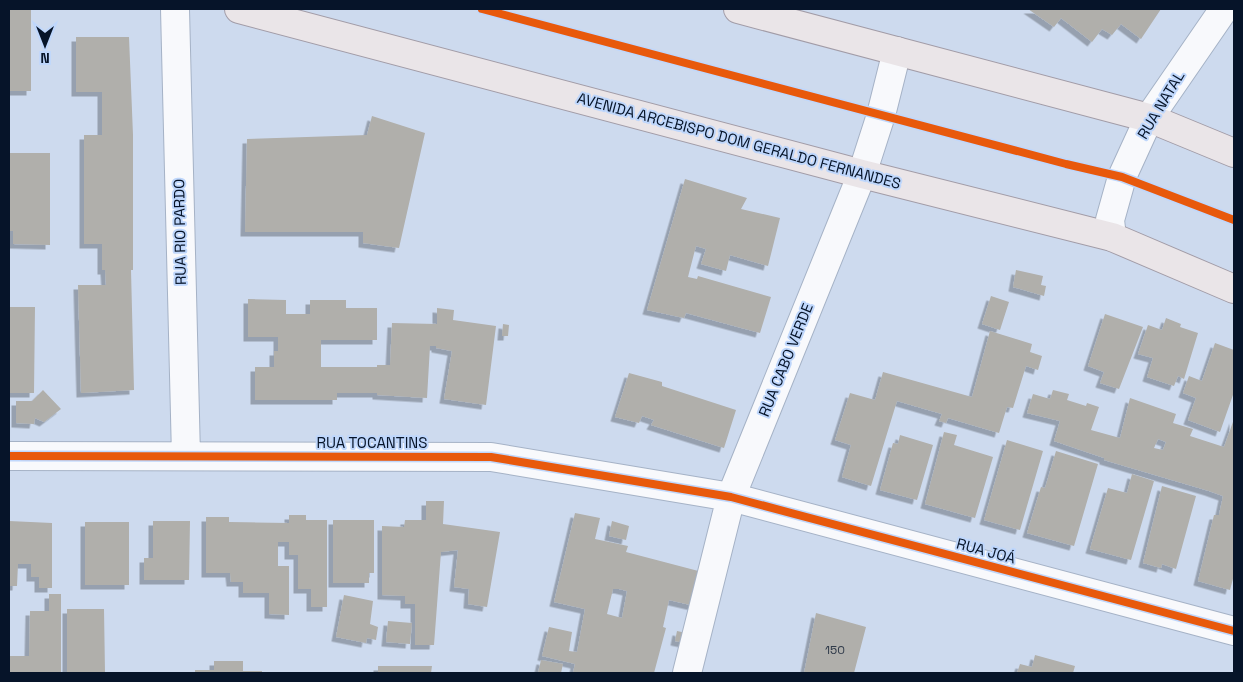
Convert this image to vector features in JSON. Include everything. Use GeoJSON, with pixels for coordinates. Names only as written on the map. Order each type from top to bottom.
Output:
{"type":"FeatureCollection","features":[{"type":"Feature","properties":{"kind":"main road","name":"AVENIDA ARCEBISPO DOM GERALDO FERNANDES"},"geometry":{"type":"LineString","coordinates":[[239,9],[862,174],[1112,238],[1234,289]]}},
{"type":"Feature","properties":{"kind":"main road"},"geometry":{"type":"LineString","coordinates":[[738,9],[1150,118],[1234,154]]}},
{"type":"Feature","properties":{"kind":"street","name":"RUA RIO PARDO"},"geometry":{"type":"LineString","coordinates":[[175,9],[186,456]]}},
{"type":"Feature","properties":{"kind":"street","name":"RUA NATAL"},"geometry":{"type":"LineString","coordinates":[[1112,238],[1110,220],[1122,177],[1150,118],[1224,9]]}},
{"type":"Feature","properties":{"kind":"street","name":"RUA CABO VERDE"},"geometry":{"type":"LineString","coordinates":[[687,673],[731,497],[862,174],[881,115],[897,51]]}},
{"type":"Feature","properties":{"kind":"street","name":"RUA TOCANTINS"},"geometry":{"type":"LineString","coordinates":[[9,456],[491,456],[731,497]]}},
{"type":"Feature","properties":{"kind":"street","name":"RUA JOÁ"},"geometry":{"type":"LineString","coordinates":[[731,497],[1234,631]]}},
{"type":"Feature","properties":{"kind":"building"},"geometry":{"type":"Polygon","coordinates":[[[9,9],[31,9],[31,91],[9,91],[9,9]]]}},
{"type":"Feature","properties":{"kind":"building"},"geometry":{"type":"Polygon","coordinates":[[[1028,9],[1161,9],[1141,39],[1121,24],[1112,35],[1102,29],[1092,42],[1061,18],[1054,27],[1028,9]]]}},
{"type":"Feature","properties":{"kind":"building"},"geometry":{"type":"Polygon","coordinates":[[[76,37],[129,37],[133,135],[133,270],[131,270],[134,390],[81,393],[78,285],[106,285],[105,270],[102,270],[102,244],[84,244],[84,135],[102,135],[102,92],[76,92],[76,37]]]}},
{"type":"Feature","properties":{"kind":"building"},"geometry":{"type":"Polygon","coordinates":[[[372,116],[425,133],[399,248],[363,243],[363,232],[245,232],[247,139],[367,135],[372,116]]]}},
{"type":"Feature","properties":{"kind":"building"},"geometry":{"type":"Polygon","coordinates":[[[10,153],[50,153],[50,245],[13,244],[13,231],[9,231],[10,153]]]}},
{"type":"Feature","properties":{"kind":"building"},"geometry":{"type":"Polygon","coordinates":[[[685,179],[747,198],[741,209],[780,218],[768,266],[730,255],[726,271],[701,264],[706,249],[696,246],[688,277],[697,279],[698,276],[771,297],[760,333],[686,313],[684,318],[647,310],[685,179]]]}},
{"type":"Feature","properties":{"kind":"building"},"geometry":{"type":"Polygon","coordinates":[[[1016,270],[1043,276],[1041,285],[1046,286],[1044,296],[1013,287],[1016,270]]]}},
{"type":"Feature","properties":{"kind":"building"},"geometry":{"type":"Polygon","coordinates":[[[991,296],[1009,302],[1000,330],[982,324],[991,296]]]}},
{"type":"Feature","properties":{"kind":"building"},"geometry":{"type":"Polygon","coordinates":[[[248,299],[286,300],[286,314],[310,314],[310,300],[346,300],[346,308],[377,308],[377,340],[321,340],[321,367],[377,367],[377,365],[390,365],[392,323],[437,324],[437,308],[454,310],[453,320],[496,326],[486,405],[444,399],[452,351],[436,348],[436,346],[430,346],[427,398],[377,395],[377,393],[337,393],[337,400],[255,400],[255,367],[274,367],[274,351],[278,351],[278,337],[248,337],[248,299]]]}},
{"type":"Feature","properties":{"kind":"building"},"geometry":{"type":"Polygon","coordinates":[[[9,307],[35,307],[34,393],[9,393],[9,307]]]}},
{"type":"Feature","properties":{"kind":"building"},"geometry":{"type":"Polygon","coordinates":[[[1105,314],[1143,327],[1119,389],[1100,383],[1104,372],[1088,366],[1105,314]]]}},
{"type":"Feature","properties":{"kind":"building"},"geometry":{"type":"Polygon","coordinates":[[[1166,318],[1181,324],[1180,327],[1198,333],[1184,379],[1178,376],[1174,386],[1147,377],[1153,358],[1138,354],[1148,325],[1162,330],[1166,318]]]}},
{"type":"Feature","properties":{"kind":"building"},"geometry":{"type":"Polygon","coordinates":[[[503,324],[509,325],[508,336],[502,336],[503,324]]]}},
{"type":"Feature","properties":{"kind":"building"},"geometry":{"type":"Polygon","coordinates":[[[990,331],[1032,344],[1030,352],[1042,356],[1038,370],[1026,366],[1013,408],[1007,407],[999,433],[948,418],[946,423],[939,421],[942,414],[897,401],[871,486],[842,477],[851,445],[835,440],[850,393],[875,400],[883,372],[972,397],[990,331]]]}},
{"type":"Feature","properties":{"kind":"building"},"geometry":{"type":"Polygon","coordinates":[[[1215,343],[1234,350],[1234,392],[1220,432],[1188,420],[1196,398],[1183,393],[1189,376],[1202,381],[1215,343]]]}},
{"type":"Feature","properties":{"kind":"building"},"geometry":{"type":"Polygon","coordinates":[[[629,373],[662,382],[662,386],[736,410],[724,448],[651,425],[654,420],[642,416],[639,423],[615,417],[629,373]]]}},
{"type":"Feature","properties":{"kind":"building"},"geometry":{"type":"Polygon","coordinates":[[[43,390],[61,409],[44,422],[35,418],[34,424],[16,423],[16,401],[32,401],[43,390]]]}},
{"type":"Feature","properties":{"kind":"building"},"geometry":{"type":"Polygon","coordinates":[[[1053,390],[1069,394],[1067,400],[1086,406],[1087,403],[1099,407],[1091,430],[1120,438],[1130,398],[1176,414],[1173,423],[1193,429],[1190,436],[1224,447],[1234,419],[1234,575],[1230,590],[1198,581],[1214,515],[1219,515],[1223,496],[1104,460],[1104,458],[1054,441],[1060,421],[1027,413],[1033,394],[1050,399],[1053,390]],[[1158,439],[1154,448],[1163,450],[1166,442],[1158,439]]]}},
{"type":"Feature","properties":{"kind":"building"},"geometry":{"type":"Polygon","coordinates":[[[944,432],[957,435],[954,445],[993,457],[975,518],[925,504],[944,432]]]}},
{"type":"Feature","properties":{"kind":"building"},"geometry":{"type":"Polygon","coordinates":[[[900,435],[933,445],[917,500],[880,490],[893,443],[898,444],[900,435]]]}},
{"type":"Feature","properties":{"kind":"building"},"geometry":{"type":"Polygon","coordinates":[[[1007,440],[1043,451],[1020,530],[984,520],[1007,440]]]}},
{"type":"Feature","properties":{"kind":"building"},"geometry":{"type":"Polygon","coordinates":[[[1056,451],[1098,464],[1074,546],[1027,533],[1041,487],[1045,488],[1056,451]]]}},
{"type":"Feature","properties":{"kind":"building"},"geometry":{"type":"Polygon","coordinates":[[[1132,474],[1154,481],[1131,560],[1090,549],[1108,488],[1127,493],[1132,474]]]}},
{"type":"Feature","properties":{"kind":"building"},"geometry":{"type":"Polygon","coordinates":[[[1162,486],[1196,496],[1176,569],[1162,564],[1161,568],[1143,563],[1162,486]]]}},
{"type":"Feature","properties":{"kind":"building"},"geometry":{"type":"Polygon","coordinates":[[[426,501],[444,501],[443,524],[500,532],[487,607],[468,604],[469,589],[454,587],[458,550],[441,552],[434,645],[415,645],[415,604],[405,604],[405,596],[382,595],[382,526],[404,527],[405,520],[426,520],[426,501]]]}},
{"type":"Feature","properties":{"kind":"building"},"geometry":{"type":"Polygon","coordinates":[[[575,513],[600,518],[595,539],[628,546],[626,552],[706,573],[699,607],[669,600],[663,627],[666,628],[654,673],[573,673],[575,664],[542,656],[549,627],[572,632],[569,651],[577,652],[585,609],[554,602],[575,513]],[[613,589],[607,614],[622,618],[627,591],[613,589]]]}},
{"type":"Feature","properties":{"kind":"building"},"geometry":{"type":"Polygon","coordinates":[[[289,515],[306,515],[306,520],[327,520],[327,607],[311,607],[311,589],[298,589],[298,555],[289,555],[289,542],[278,542],[278,566],[289,566],[289,615],[269,614],[269,593],[243,593],[243,582],[231,582],[230,573],[206,573],[206,517],[229,517],[229,522],[289,523],[289,515]]]}},
{"type":"Feature","properties":{"kind":"building"},"geometry":{"type":"Polygon","coordinates":[[[333,520],[374,520],[374,573],[369,573],[369,583],[333,583],[333,520]]]}},
{"type":"Feature","properties":{"kind":"building"},"geometry":{"type":"Polygon","coordinates":[[[9,521],[52,523],[52,588],[39,588],[39,577],[31,577],[31,564],[18,564],[17,586],[9,586],[9,521]]]}},
{"type":"Feature","properties":{"kind":"building"},"geometry":{"type":"Polygon","coordinates":[[[153,521],[190,521],[189,580],[144,580],[144,558],[153,558],[153,521]]]}},
{"type":"Feature","properties":{"kind":"building"},"geometry":{"type":"Polygon","coordinates":[[[612,521],[629,526],[626,540],[609,536],[612,521]]]}},
{"type":"Feature","properties":{"kind":"building"},"geometry":{"type":"Polygon","coordinates":[[[85,522],[129,522],[129,585],[85,585],[85,522]]]}},
{"type":"Feature","properties":{"kind":"building"},"geometry":{"type":"Polygon","coordinates":[[[49,594],[61,594],[61,673],[9,673],[9,656],[29,656],[30,611],[49,611],[49,594]]]}},
{"type":"Feature","properties":{"kind":"building"},"geometry":{"type":"Polygon","coordinates":[[[344,595],[373,601],[370,624],[378,627],[376,640],[367,638],[366,643],[336,637],[344,595]]]}},
{"type":"Feature","properties":{"kind":"building"},"geometry":{"type":"Polygon","coordinates":[[[67,609],[104,609],[105,673],[67,673],[67,609]]]}},
{"type":"Feature","properties":{"kind":"building"},"geometry":{"type":"Polygon","coordinates":[[[816,613],[866,627],[854,673],[804,673],[816,613]]]}},
{"type":"Feature","properties":{"kind":"building"},"geometry":{"type":"Polygon","coordinates":[[[388,621],[412,623],[410,644],[386,642],[388,621]]]}},
{"type":"Feature","properties":{"kind":"building"},"geometry":{"type":"Polygon","coordinates":[[[677,631],[691,634],[689,644],[675,641],[677,631]]]}},
{"type":"Feature","properties":{"kind":"building"},"geometry":{"type":"Polygon","coordinates":[[[1035,655],[1075,666],[1073,673],[1017,673],[1020,664],[1032,667],[1035,655]]]}},
{"type":"Feature","properties":{"kind":"building"},"geometry":{"type":"Polygon","coordinates":[[[541,660],[563,664],[561,673],[538,673],[541,660]]]}},
{"type":"Feature","properties":{"kind":"building"},"geometry":{"type":"Polygon","coordinates":[[[214,661],[243,661],[243,671],[262,671],[262,673],[195,673],[195,670],[214,670],[214,661]]]}},
{"type":"Feature","properties":{"kind":"building"},"geometry":{"type":"Polygon","coordinates":[[[378,666],[432,666],[431,673],[378,673],[378,666]]]}},
{"type":"Feature","properties":{"kind":"cycle path"},"geometry":{"type":"LineString","coordinates":[[482,9],[1066,164],[1122,177],[1234,220]]}},
{"type":"Feature","properties":{"kind":"cycle path"},"geometry":{"type":"LineString","coordinates":[[9,456],[491,457],[731,497],[1234,631]]}}]}
